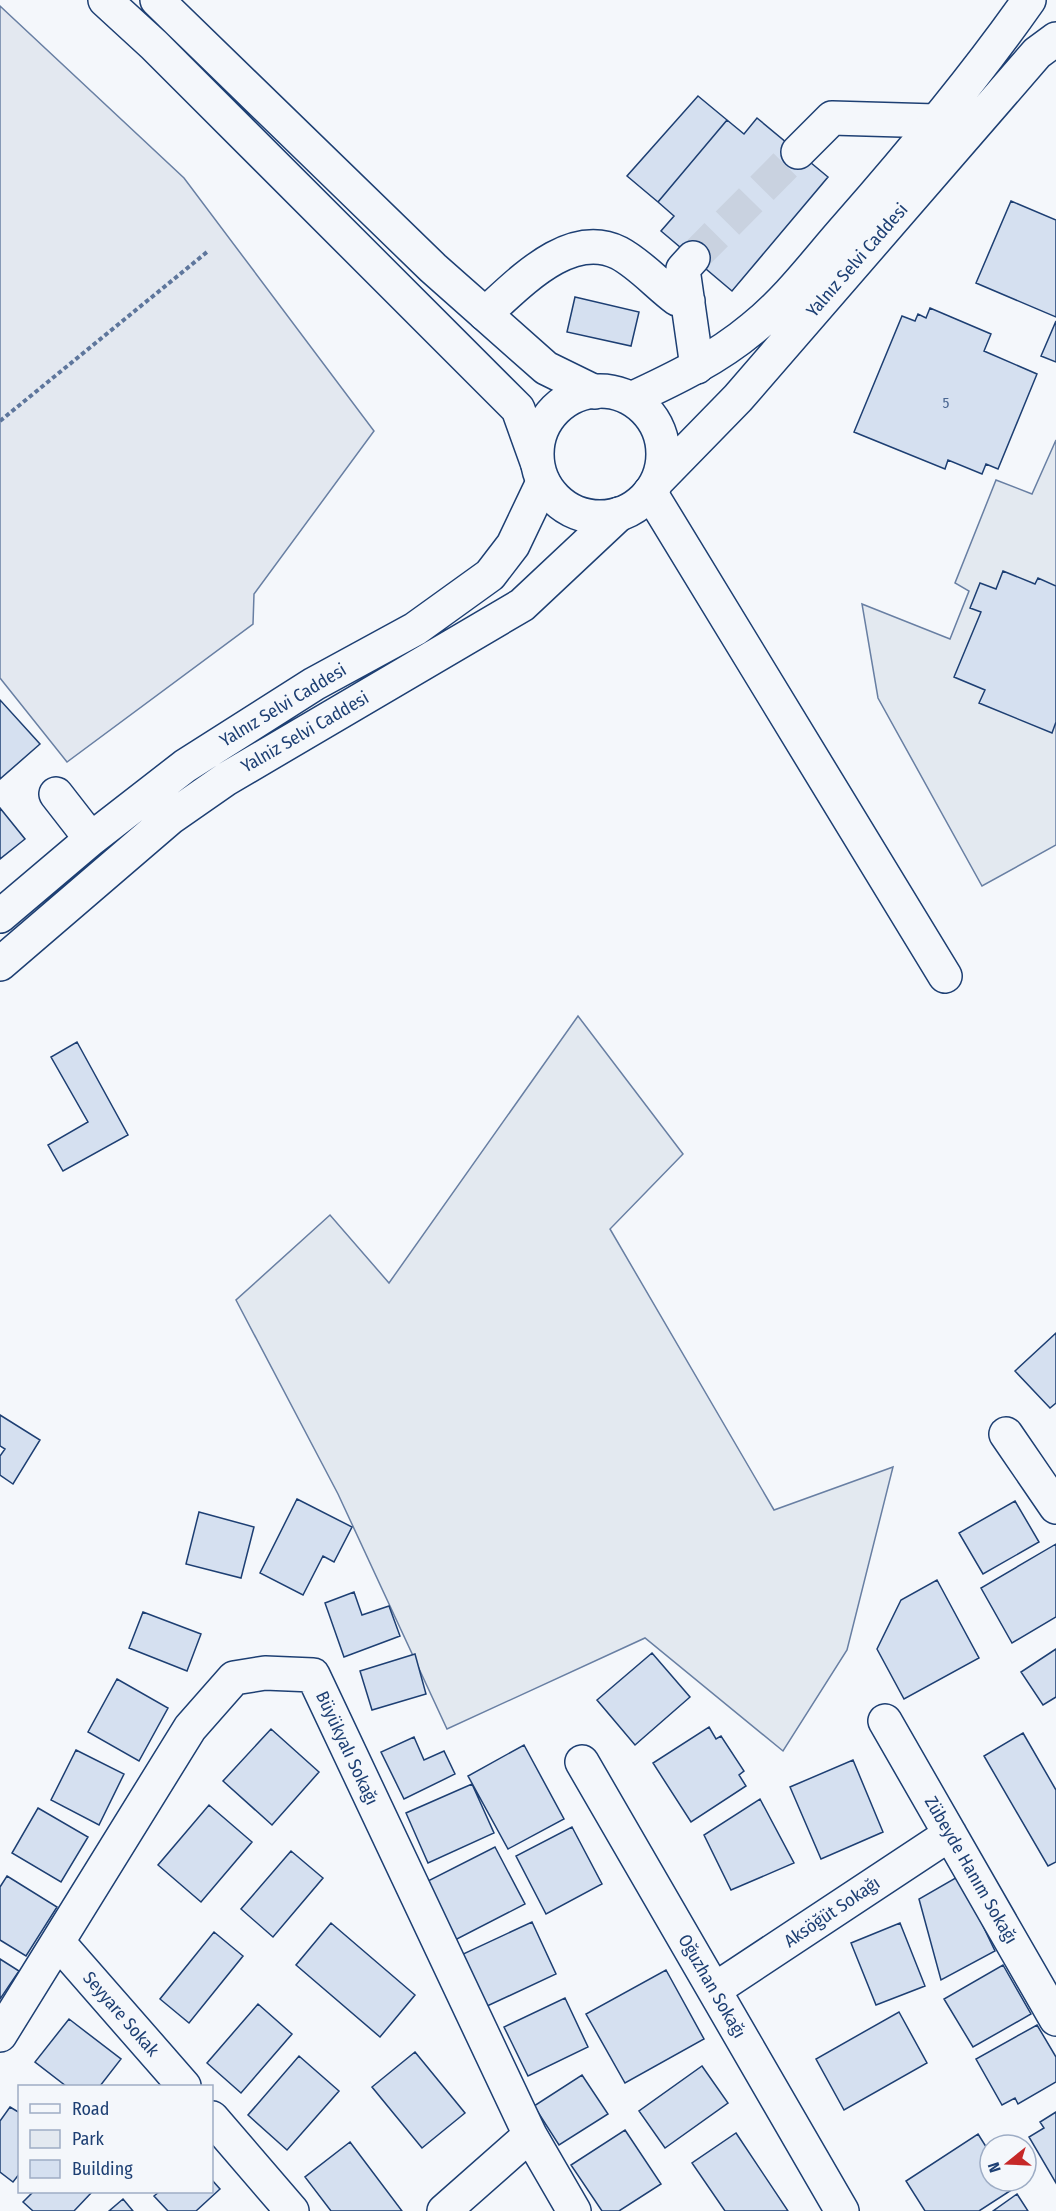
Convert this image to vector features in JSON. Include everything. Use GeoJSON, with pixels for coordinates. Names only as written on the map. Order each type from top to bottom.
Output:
{"type":"FeatureCollection","features":[{"type":"Feature","properties":{"kind":"main road"},"geometry":{"type":"LineString","coordinates":[[105,0],[518,410],[540,472]]}},
{"type":"Feature","properties":{"kind":"main road"},"geometry":{"type":"LineString","coordinates":[[157,0],[433,268],[546,368],[595,392]]}},
{"type":"Feature","properties":{"kind":"main road","name":"Yalnız Selvi Caddesi"},"geometry":{"type":"LineString","coordinates":[[0,916],[91,839],[185,766],[314,684],[415,628],[490,576],[513,545],[540,472],[538,442],[545,423],[557,408],[573,397],[595,392],[613,393],[631,399],[697,367],[755,327],[784,299],[936,121],[1029,0]]}},
{"type":"Feature","properties":{"kind":"main road","name":"Yalnız Selvi Caddesi"},"geometry":{"type":"LineString","coordinates":[[540,472],[555,499],[571,511],[591,517],[619,514],[631,510],[738,398],[1037,53],[1056,39]]}},
{"type":"Feature","properties":{"kind":"main road"},"geometry":{"type":"LineString","coordinates":[[798,152],[832,118],[936,121]]}},
{"type":"Feature","properties":{"kind":"main road"},"geometry":{"type":"LineString","coordinates":[[485,314],[542,264],[556,256],[587,249],[619,253],[677,299],[688,301]]}},
{"type":"Feature","properties":{"kind":"main road"},"geometry":{"type":"LineString","coordinates":[[693,258],[683,268],[697,367]]}},
{"type":"Feature","properties":{"kind":"main road"},"geometry":{"type":"LineString","coordinates":[[631,399],[646,410],[657,426],[662,444],[663,463],[654,487],[945,976]]}},
{"type":"Feature","properties":{"kind":"main road","name":"Yalniz Selvi Caddesi"},"geometry":{"type":"LineString","coordinates":[[0,964],[170,818],[226,779],[522,605],[619,514]]}},
{"type":"Feature","properties":{"kind":"main road"},"geometry":{"type":"LineString","coordinates":[[56,794],[91,839]]}},
{"type":"Feature","properties":{"kind":"main road"},"geometry":{"type":"LineString","coordinates":[[1006,1434],[1056,1507]]}},
{"type":"Feature","properties":{"kind":"main road","name":"Büyükyalı Sokağı"},"geometry":{"type":"LineString","coordinates":[[0,2035],[190,1728],[234,1678],[265,1673],[313,1675],[530,2135],[574,2211]]}},
{"type":"Feature","properties":{"kind":"main road","name":"Zübeyde Hanım Sokağı"},"geometry":{"type":"LineString","coordinates":[[885,1721],[1056,2019]]}},
{"type":"Feature","properties":{"kind":"main road","name":"Oğuzhan Sokağı"},"geometry":{"type":"LineString","coordinates":[[582,1762],[842,2211]]}},
{"type":"Feature","properties":{"kind":"main road","name":"Aksöğüt Sokağı"},"geometry":{"type":"LineString","coordinates":[[714,1990],[950,1834]]}},
{"type":"Feature","properties":{"kind":"main road","name":"Seyyare Sokak"},"geometry":{"type":"LineString","coordinates":[[58,1942],[183,2085]]}},
{"type":"Feature","properties":{"kind":"main road"},"geometry":{"type":"LineString","coordinates":[[213,2119],[292,2211]]}},
{"type":"Feature","properties":{"kind":"main road"},"geometry":{"type":"LineString","coordinates":[[444,2211],[530,2135]]}},
{"type":"Feature","properties":{"kind":"path"},"geometry":{"type":"LineString","coordinates":[[0,421],[207,252]]}},
{"type":"Feature","properties":{"kind":"green space"},"geometry":{"type":"Polygon","coordinates":[[[1056,440],[1056,845],[982,886],[878,698],[862,604],[950,639],[969,591],[955,583],[996,480],[1032,494],[1056,440]]]}},
{"type":"Feature","properties":{"kind":"green space"},"geometry":{"type":"Polygon","coordinates":[[[578,1016],[683,1154],[610,1229],[774,1510],[893,1467],[847,1650],[783,1751],[645,1638],[447,1729],[338,1494],[236,1300],[330,1215],[389,1283],[578,1016]]]}},
{"type":"Feature","properties":{"kind":"shaded area"},"geometry":{"type":"Polygon","coordinates":[[[0,6],[184,178],[374,431],[254,594],[253,624],[67,762],[0,678],[0,6]]]}},
{"type":"Feature","properties":{"kind":"building"},"geometry":{"type":"Polygon","coordinates":[[[698,96],[727,120],[658,202],[627,176],[698,96]]]}},
{"type":"Feature","properties":{"kind":"building"},"geometry":{"type":"Polygon","coordinates":[[[757,118],[828,177],[732,291],[661,231],[674,216],[658,202],[727,120],[744,134],[757,118]]]}},
{"type":"Feature","properties":{"kind":"building"},"geometry":{"type":"Polygon","coordinates":[[[1011,201],[1056,220],[1056,317],[976,283],[1011,201]]]}},
{"type":"Feature","properties":{"kind":"building"},"geometry":{"type":"Polygon","coordinates":[[[575,297],[639,312],[631,346],[567,332],[575,297]]]}},
{"type":"Feature","properties":{"kind":"building"},"geometry":{"type":"Polygon","coordinates":[[[930,308],[991,334],[984,351],[1037,374],[998,469],[986,464],[982,474],[948,460],[945,469],[854,432],[902,316],[915,321],[918,314],[926,318],[930,308]]]}},
{"type":"Feature","properties":{"kind":"building"},"geometry":{"type":"Polygon","coordinates":[[[1056,321],[1056,362],[1041,356],[1056,321]]]}},
{"type":"Feature","properties":{"kind":"building"},"geometry":{"type":"Polygon","coordinates":[[[1003,571],[1035,584],[1038,578],[1056,586],[1056,722],[1052,733],[979,703],[985,690],[954,677],[981,612],[970,608],[980,583],[996,589],[1003,571]]]}},
{"type":"Feature","properties":{"kind":"building"},"geometry":{"type":"Polygon","coordinates":[[[0,700],[40,744],[0,779],[0,700]]]}},
{"type":"Feature","properties":{"kind":"building"},"geometry":{"type":"Polygon","coordinates":[[[0,808],[25,839],[0,859],[0,808]]]}},
{"type":"Feature","properties":{"kind":"building"},"geometry":{"type":"Polygon","coordinates":[[[77,1042],[128,1135],[63,1171],[48,1145],[88,1122],[51,1057],[77,1042]]]}},
{"type":"Feature","properties":{"kind":"building"},"geometry":{"type":"Polygon","coordinates":[[[1056,1333],[1056,1403],[1050,1408],[1015,1371],[1056,1333]]]}},
{"type":"Feature","properties":{"kind":"building"},"geometry":{"type":"Polygon","coordinates":[[[0,1415],[40,1440],[13,1484],[0,1475],[0,1456],[5,1449],[0,1446],[0,1415]]]}},
{"type":"Feature","properties":{"kind":"building"},"geometry":{"type":"Polygon","coordinates":[[[297,1499],[352,1527],[334,1562],[323,1556],[303,1595],[260,1573],[297,1499]]]}},
{"type":"Feature","properties":{"kind":"building"},"geometry":{"type":"Polygon","coordinates":[[[1015,1501],[1039,1542],[983,1574],[959,1533],[1015,1501]]]}},
{"type":"Feature","properties":{"kind":"building"},"geometry":{"type":"Polygon","coordinates":[[[199,1512],[254,1527],[241,1578],[186,1564],[199,1512]]]}},
{"type":"Feature","properties":{"kind":"building"},"geometry":{"type":"Polygon","coordinates":[[[1056,1544],[1056,1617],[1012,1643],[981,1588],[1056,1544]]]}},
{"type":"Feature","properties":{"kind":"building"},"geometry":{"type":"Polygon","coordinates":[[[937,1580],[979,1658],[904,1699],[877,1649],[901,1600],[937,1580]]]}},
{"type":"Feature","properties":{"kind":"building"},"geometry":{"type":"Polygon","coordinates":[[[354,1592],[362,1615],[389,1606],[400,1636],[344,1657],[325,1603],[354,1592]]]}},
{"type":"Feature","properties":{"kind":"building"},"geometry":{"type":"Polygon","coordinates":[[[143,1612],[201,1634],[187,1671],[129,1648],[143,1612]]]}},
{"type":"Feature","properties":{"kind":"building"},"geometry":{"type":"Polygon","coordinates":[[[1056,1649],[1056,1697],[1043,1705],[1021,1672],[1056,1649]]]}},
{"type":"Feature","properties":{"kind":"building"},"geometry":{"type":"Polygon","coordinates":[[[652,1653],[690,1697],[635,1745],[597,1700],[652,1653]]]}},
{"type":"Feature","properties":{"kind":"building"},"geometry":{"type":"Polygon","coordinates":[[[415,1654],[426,1694],[372,1710],[360,1671],[415,1654]]]}},
{"type":"Feature","properties":{"kind":"building"},"geometry":{"type":"Polygon","coordinates":[[[117,1679],[168,1708],[139,1761],[88,1732],[117,1679]]]}},
{"type":"Feature","properties":{"kind":"building"},"geometry":{"type":"Polygon","coordinates":[[[709,1727],[716,1739],[721,1736],[744,1771],[739,1775],[746,1786],[691,1822],[653,1763],[709,1727]]]}},
{"type":"Feature","properties":{"kind":"building"},"geometry":{"type":"Polygon","coordinates":[[[271,1729],[319,1772],[272,1825],[223,1781],[271,1729]]]}},
{"type":"Feature","properties":{"kind":"building"},"geometry":{"type":"Polygon","coordinates":[[[1023,1733],[1056,1790],[1056,1862],[1048,1866],[984,1756],[1023,1733]]]}},
{"type":"Feature","properties":{"kind":"building"},"geometry":{"type":"Polygon","coordinates":[[[414,1737],[424,1760],[444,1751],[455,1774],[404,1799],[381,1752],[414,1737]]]}},
{"type":"Feature","properties":{"kind":"building"},"geometry":{"type":"Polygon","coordinates":[[[524,1745],[564,1819],[508,1849],[468,1776],[524,1745]]]}},
{"type":"Feature","properties":{"kind":"building"},"geometry":{"type":"Polygon","coordinates":[[[76,1750],[124,1774],[99,1825],[51,1800],[76,1750]]]}},
{"type":"Feature","properties":{"kind":"building"},"geometry":{"type":"Polygon","coordinates":[[[853,1760],[883,1832],[821,1859],[790,1787],[853,1760]]]}},
{"type":"Feature","properties":{"kind":"building"},"geometry":{"type":"Polygon","coordinates":[[[472,1784],[494,1833],[428,1863],[406,1813],[472,1784]]]}},
{"type":"Feature","properties":{"kind":"building"},"geometry":{"type":"Polygon","coordinates":[[[760,1799],[794,1863],[731,1890],[704,1835],[760,1799]]]}},
{"type":"Feature","properties":{"kind":"building"},"geometry":{"type":"Polygon","coordinates":[[[209,1805],[252,1842],[201,1902],[158,1865],[209,1805]]]}},
{"type":"Feature","properties":{"kind":"building"},"geometry":{"type":"Polygon","coordinates":[[[38,1808],[88,1837],[61,1882],[12,1853],[38,1808]]]}},
{"type":"Feature","properties":{"kind":"building"},"geometry":{"type":"Polygon","coordinates":[[[572,1827],[602,1884],[546,1914],[516,1856],[572,1827]]]}},
{"type":"Feature","properties":{"kind":"building"},"geometry":{"type":"Polygon","coordinates":[[[495,1847],[525,1904],[455,1940],[426,1882],[495,1847]]]}},
{"type":"Feature","properties":{"kind":"building"},"geometry":{"type":"Polygon","coordinates":[[[291,1851],[323,1878],[273,1937],[241,1909],[291,1851]]]}},
{"type":"Feature","properties":{"kind":"building"},"geometry":{"type":"Polygon","coordinates":[[[7,1876],[57,1907],[26,1956],[0,1940],[0,1887],[7,1876]]]}},
{"type":"Feature","properties":{"kind":"building"},"geometry":{"type":"Polygon","coordinates":[[[959,1876],[995,1951],[941,1980],[919,1899],[959,1876]]]}},
{"type":"Feature","properties":{"kind":"building"},"geometry":{"type":"Polygon","coordinates":[[[532,1922],[556,1974],[485,2007],[461,1955],[532,1922]]]}},
{"type":"Feature","properties":{"kind":"building"},"geometry":{"type":"Polygon","coordinates":[[[331,1923],[415,1995],[380,2037],[296,1965],[331,1923]]]}},
{"type":"Feature","properties":{"kind":"building"},"geometry":{"type":"Polygon","coordinates":[[[900,1923],[925,1986],[876,2005],[851,1943],[900,1923]]]}},
{"type":"Feature","properties":{"kind":"building"},"geometry":{"type":"Polygon","coordinates":[[[214,1932],[243,1956],[189,2023],[160,1999],[214,1932]]]}},
{"type":"Feature","properties":{"kind":"building"},"geometry":{"type":"Polygon","coordinates":[[[0,1959],[19,1971],[0,1999],[0,1959]]]}},
{"type":"Feature","properties":{"kind":"building"},"geometry":{"type":"Polygon","coordinates":[[[1003,1965],[1031,2014],[973,2047],[944,1999],[1003,1965]]]}},
{"type":"Feature","properties":{"kind":"building"},"geometry":{"type":"Polygon","coordinates":[[[666,1970],[704,2039],[625,2083],[586,2014],[666,1970]]]}},
{"type":"Feature","properties":{"kind":"building"},"geometry":{"type":"Polygon","coordinates":[[[565,1998],[588,2047],[528,2076],[504,2027],[565,1998]]]}},
{"type":"Feature","properties":{"kind":"building"},"geometry":{"type":"Polygon","coordinates":[[[258,2004],[292,2034],[241,2093],[207,2063],[258,2004]]]}},
{"type":"Feature","properties":{"kind":"building"},"geometry":{"type":"Polygon","coordinates":[[[899,2012],[927,2063],[844,2110],[816,2059],[899,2012]]]}},
{"type":"Feature","properties":{"kind":"building"},"geometry":{"type":"Polygon","coordinates":[[[69,2019],[121,2059],[101,2085],[65,2085],[35,2062],[69,2019]]]}},
{"type":"Feature","properties":{"kind":"building"},"geometry":{"type":"Polygon","coordinates":[[[1037,2025],[1056,2057],[1056,2082],[1018,2104],[1015,2098],[1002,2105],[976,2059],[1037,2025]]]}},
{"type":"Feature","properties":{"kind":"building"},"geometry":{"type":"Polygon","coordinates":[[[415,2052],[465,2113],[422,2148],[372,2087],[415,2052]]]}},
{"type":"Feature","properties":{"kind":"building"},"geometry":{"type":"Polygon","coordinates":[[[299,2056],[339,2091],[287,2150],[248,2115],[299,2056]]]}},
{"type":"Feature","properties":{"kind":"building"},"geometry":{"type":"Polygon","coordinates":[[[702,2066],[728,2103],[665,2148],[639,2111],[702,2066]]]}},
{"type":"Feature","properties":{"kind":"building"},"geometry":{"type":"Polygon","coordinates":[[[582,2075],[608,2114],[559,2145],[534,2106],[582,2075]]]}},
{"type":"Feature","properties":{"kind":"building"},"geometry":{"type":"Polygon","coordinates":[[[10,2107],[18,2112],[18,2176],[13,2182],[0,2172],[0,2121],[10,2107]]]}},
{"type":"Feature","properties":{"kind":"building"},"geometry":{"type":"Polygon","coordinates":[[[1056,2112],[1056,2183],[1038,2152],[1038,2133],[1036,2133],[1044,2128],[1040,2122],[1056,2112]]]}},
{"type":"Feature","properties":{"kind":"building"},"geometry":{"type":"Polygon","coordinates":[[[625,2130],[661,2184],[619,2211],[602,2211],[571,2165],[625,2130]]]}},
{"type":"Feature","properties":{"kind":"building"},"geometry":{"type":"Polygon","coordinates":[[[736,2133],[788,2211],[725,2211],[692,2163],[736,2133]]]}},
{"type":"Feature","properties":{"kind":"building"},"geometry":{"type":"Polygon","coordinates":[[[978,2134],[978,2193],[1007,2193],[979,2211],[925,2211],[906,2181],[978,2134]]]}},
{"type":"Feature","properties":{"kind":"building"},"geometry":{"type":"Polygon","coordinates":[[[350,2142],[402,2211],[331,2211],[305,2177],[350,2142]]]}},
{"type":"Feature","properties":{"kind":"building"},"geometry":{"type":"Polygon","coordinates":[[[213,2181],[220,2189],[196,2211],[168,2211],[154,2196],[158,2193],[213,2193],[213,2181]]]}},
{"type":"Feature","properties":{"kind":"building"},"geometry":{"type":"Polygon","coordinates":[[[32,2193],[91,2193],[74,2211],[33,2211],[23,2202],[32,2193]]]}},
{"type":"Feature","properties":{"kind":"building"},"geometry":{"type":"Polygon","coordinates":[[[1017,2194],[1028,2211],[993,2211],[1017,2194]]]}},
{"type":"Feature","properties":{"kind":"building"},"geometry":{"type":"Polygon","coordinates":[[[123,2199],[133,2211],[109,2211],[123,2199]]]}},
{"type":"Feature","properties":{"kind":"tunnel"},"geometry":{"type":"LineString","coordinates":[[693,258],[798,152]]}}]}
